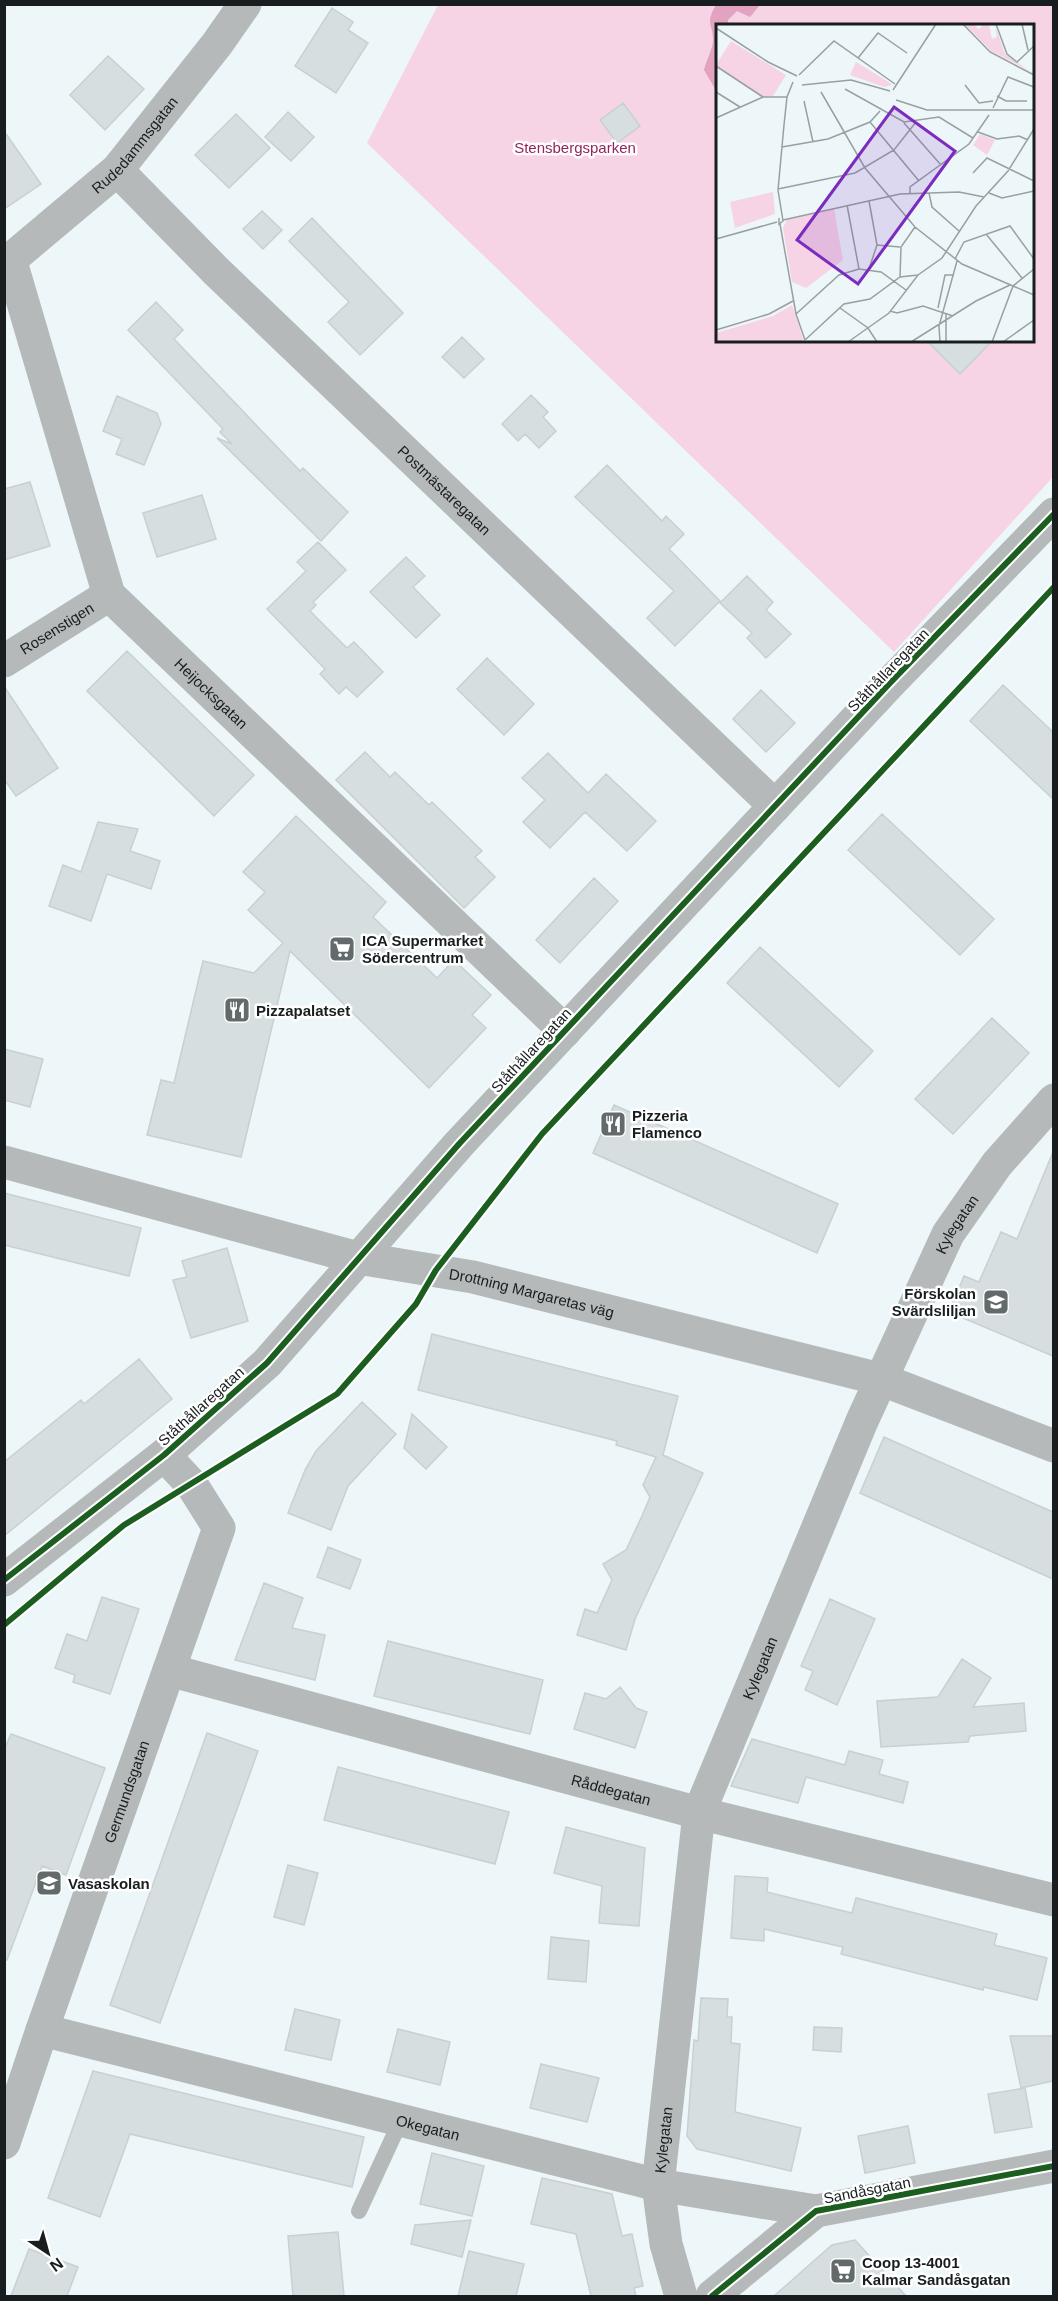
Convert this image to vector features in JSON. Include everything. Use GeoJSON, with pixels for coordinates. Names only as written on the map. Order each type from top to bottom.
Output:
{"type":"FeatureCollection","features":[{"type":"Feature","properties":{"kind":"street","name":"Rudedammsgatan"},"geometry":{"type":"LineString","coordinates":[[8,263],[117,170],[217,44],[245,4]]}},
{"type":"Feature","properties":{"kind":"street","name":"Postmästaregatan"},"geometry":{"type":"LineString","coordinates":[[117,170],[216,271],[775,806]]}},
{"type":"Feature","properties":{"kind":"street","name":"Heijocksgatan"},"geometry":{"type":"LineString","coordinates":[[8,263],[109,595],[565,1031]]}},
{"type":"Feature","properties":{"kind":"street","name":"Ståthållaregatan"},"geometry":{"type":"LineString","coordinates":[[4,1580],[164,1455],[267,1363],[459,1144],[775,806],[1053,514]]}},
{"type":"Feature","properties":{"kind":"street","name":"Rosenstigen"},"geometry":{"type":"LineString","coordinates":[[4,661],[109,595]]}},
{"type":"Feature","properties":{"kind":"street","name":"Kylegatan"},"geometry":{"type":"LineString","coordinates":[[681,2296],[666,2244],[658,2185],[699,1813],[880,1379],[948,1234],[997,1164],[1053,1100]]}},
{"type":"Feature","properties":{"kind":"street","name":"Drottning Margaretas väg"},"geometry":{"type":"LineString","coordinates":[[4,1162],[358,1258],[473,1277],[880,1379],[1053,1446]]}},
{"type":"Feature","properties":{"kind":"street","name":"Germundsgatan"},"geometry":{"type":"LineString","coordinates":[[4,2143],[219,1528],[192,1485],[164,1455]]}},
{"type":"Feature","properties":{"kind":"street","name":"Råddegatan"},"geometry":{"type":"LineString","coordinates":[[169,1670],[699,1813],[1053,1900]]}},
{"type":"Feature","properties":{"kind":"street","name":"Okegatan"},"geometry":{"type":"LineString","coordinates":[[42,2030],[658,2185],[816,2211]]}},
{"type":"Feature","properties":{"kind":"street","name":"Sandåsgatan"},"geometry":{"type":"LineString","coordinates":[[712,2296],[816,2211],[1053,2166]]}},
{"type":"Feature","properties":{"kind":"lane"},"geometry":{"type":"LineString","coordinates":[[359,2211],[401,2120]]}},
{"type":"Feature","properties":{"kind":"green space","name":"Stensbergsparken"},"geometry":{"type":"Polygon","coordinates":[[[438,5],[1053,5],[1053,477],[894,652],[367,143],[438,5]]]}},
{"type":"Feature","properties":{"kind":"shaded area"},"geometry":{"type":"Polygon","coordinates":[[[716,5],[760,5],[750,17],[737,11],[728,20],[728,24],[716,24],[716,90],[704,70],[713,42],[710,21],[716,5]]]}},
{"type":"Feature","properties":{"kind":"building"},"geometry":{"type":"Polygon","coordinates":[[[332,8],[353,22],[348,30],[368,43],[336,93],[295,66],[332,8]]]}},
{"type":"Feature","properties":{"kind":"building"},"geometry":{"type":"Polygon","coordinates":[[[108,56],[144,89],[105,130],[70,95],[108,56]]]}},
{"type":"Feature","properties":{"kind":"building"},"geometry":{"type":"Polygon","coordinates":[[[623,103],[640,126],[617,143],[600,120],[623,103]]]}},
{"type":"Feature","properties":{"kind":"building"},"geometry":{"type":"Polygon","coordinates":[[[288,112],[314,137],[291,161],[265,137],[288,112]]]}},
{"type":"Feature","properties":{"kind":"building"},"geometry":{"type":"Polygon","coordinates":[[[236,114],[270,148],[229,188],[195,155],[236,114]]]}},
{"type":"Feature","properties":{"kind":"building"},"geometry":{"type":"Polygon","coordinates":[[[4,131],[41,184],[4,209],[4,131]]]}},
{"type":"Feature","properties":{"kind":"building"},"geometry":{"type":"Polygon","coordinates":[[[262,211],[282,230],[263,249],[243,229],[262,211]]]}},
{"type":"Feature","properties":{"kind":"building"},"geometry":{"type":"Polygon","coordinates":[[[312,218],[403,313],[360,355],[328,322],[349,302],[289,241],[312,218]]]}},
{"type":"Feature","properties":{"kind":"building"},"geometry":{"type":"Polygon","coordinates":[[[156,302],[183,330],[174,339],[300,471],[303,468],[348,512],[321,541],[217,438],[232,444],[220,432],[223,429],[128,330],[156,302]]]}},
{"type":"Feature","properties":{"kind":"building"},"geometry":{"type":"Polygon","coordinates":[[[462,337],[484,359],[464,378],[442,357],[462,337]]]}},
{"type":"Feature","properties":{"kind":"building"},"geometry":{"type":"Polygon","coordinates":[[[928,342],[991,342],[960,374],[928,342]]]}},
{"type":"Feature","properties":{"kind":"building"},"geometry":{"type":"Polygon","coordinates":[[[531,395],[548,412],[543,417],[556,431],[539,448],[525,434],[518,441],[502,424],[531,395]]]}},
{"type":"Feature","properties":{"kind":"building"},"geometry":{"type":"Polygon","coordinates":[[[117,396],[157,413],[161,424],[144,465],[116,454],[122,439],[103,431],[117,396]]]}},
{"type":"Feature","properties":{"kind":"building"},"geometry":{"type":"Polygon","coordinates":[[[607,465],[662,521],[666,516],[684,534],[669,549],[720,601],[675,646],[647,618],[674,591],[575,497],[607,465]]]}},
{"type":"Feature","properties":{"kind":"building"},"geometry":{"type":"Polygon","coordinates":[[[30,482],[50,546],[4,560],[4,489],[30,482]]]}},
{"type":"Feature","properties":{"kind":"building"},"geometry":{"type":"Polygon","coordinates":[[[202,495],[216,539],[157,557],[143,513],[202,495]]]}},
{"type":"Feature","properties":{"kind":"building"},"geometry":{"type":"Polygon","coordinates":[[[318,542],[346,570],[313,602],[316,605],[310,611],[347,648],[354,642],[383,672],[357,697],[346,687],[339,694],[320,674],[325,669],[267,609],[306,571],[297,562],[318,542]]]}},
{"type":"Feature","properties":{"kind":"building"},"geometry":{"type":"Polygon","coordinates":[[[406,557],[425,576],[413,587],[440,615],[416,638],[370,592],[406,557]]]}},
{"type":"Feature","properties":{"kind":"building"},"geometry":{"type":"Polygon","coordinates":[[[747,576],[773,602],[766,610],[791,634],[766,658],[747,638],[752,633],[720,603],[747,576]]]}},
{"type":"Feature","properties":{"kind":"building"},"geometry":{"type":"Polygon","coordinates":[[[127,651],[254,775],[214,816],[87,691],[127,651]]]}},
{"type":"Feature","properties":{"kind":"building"},"geometry":{"type":"Polygon","coordinates":[[[487,658],[534,704],[504,735],[457,689],[487,658]]]}},
{"type":"Feature","properties":{"kind":"building"},"geometry":{"type":"Polygon","coordinates":[[[1003,685],[1053,732],[1053,799],[970,721],[1003,685]]]}},
{"type":"Feature","properties":{"kind":"building"},"geometry":{"type":"Polygon","coordinates":[[[4,686],[58,768],[16,796],[4,779],[4,686]]]}},
{"type":"Feature","properties":{"kind":"building"},"geometry":{"type":"Polygon","coordinates":[[[761,690],[795,723],[766,752],[733,719],[761,690]]]}},
{"type":"Feature","properties":{"kind":"building"},"geometry":{"type":"Polygon","coordinates":[[[365,752],[390,777],[395,772],[429,805],[432,802],[482,851],[475,857],[495,877],[464,908],[336,780],[365,752]]]}},
{"type":"Feature","properties":{"kind":"building"},"geometry":{"type":"Polygon","coordinates":[[[548,753],[588,793],[606,774],[656,821],[627,851],[585,812],[550,848],[523,822],[545,800],[522,778],[548,753]]]}},
{"type":"Feature","properties":{"kind":"building"},"geometry":{"type":"Polygon","coordinates":[[[882,814],[994,919],[960,955],[848,850],[882,814]]]}},
{"type":"Feature","properties":{"kind":"building","name":"ICA Supermarket Södercentrum"},"geometry":{"type":"Polygon","coordinates":[[[296,816],[386,902],[373,917],[437,978],[454,960],[491,995],[472,1015],[486,1028],[429,1088],[290,951],[241,1157],[147,1135],[161,1080],[174,1083],[203,961],[254,973],[283,943],[248,910],[265,892],[243,872],[296,816]]]}},
{"type":"Feature","properties":{"kind":"building"},"geometry":{"type":"Polygon","coordinates":[[[98,822],[138,829],[130,851],[160,861],[151,889],[107,874],[91,921],[49,906],[63,865],[81,872],[98,822]]]}},
{"type":"Feature","properties":{"kind":"building"},"geometry":{"type":"Polygon","coordinates":[[[594,878],[618,901],[560,963],[536,940],[594,878]]]}},
{"type":"Feature","properties":{"kind":"building"},"geometry":{"type":"Polygon","coordinates":[[[760,947],[873,1051],[839,1087],[727,983],[760,947]]]}},
{"type":"Feature","properties":{"kind":"building"},"geometry":{"type":"Polygon","coordinates":[[[992,1018],[1029,1053],[953,1134],[915,1099],[992,1018]]]}},
{"type":"Feature","properties":{"kind":"building"},"geometry":{"type":"Polygon","coordinates":[[[4,1049],[43,1059],[30,1107],[4,1100],[4,1049]]]}},
{"type":"Feature","properties":{"kind":"building"},"geometry":{"type":"Polygon","coordinates":[[[614,1105],[838,1204],[817,1253],[593,1153],[614,1105]]]}},
{"type":"Feature","properties":{"kind":"building"},"geometry":{"type":"Polygon","coordinates":[[[1053,1152],[1053,1356],[949,1312],[964,1276],[979,1282],[1001,1232],[1017,1239],[1053,1152]]]}},
{"type":"Feature","properties":{"kind":"building"},"geometry":{"type":"Polygon","coordinates":[[[4,1193],[141,1228],[129,1276],[4,1245],[4,1193]]]}},
{"type":"Feature","properties":{"kind":"building"},"geometry":{"type":"Polygon","coordinates":[[[227,1248],[248,1321],[191,1338],[173,1280],[187,1277],[182,1261],[227,1248]]]}},
{"type":"Feature","properties":{"kind":"building"},"geometry":{"type":"Polygon","coordinates":[[[432,1334],[678,1396],[663,1455],[703,1473],[635,1619],[626,1650],[577,1635],[585,1609],[597,1613],[612,1580],[603,1564],[626,1550],[642,1516],[650,1497],[643,1485],[656,1457],[616,1445],[617,1441],[418,1390],[432,1334]]]}},
{"type":"Feature","properties":{"kind":"building"},"geometry":{"type":"Polygon","coordinates":[[[139,1359],[172,1399],[4,1536],[4,1462],[81,1400],[84,1404],[139,1359]]]}},
{"type":"Feature","properties":{"kind":"building"},"geometry":{"type":"Polygon","coordinates":[[[362,1402],[396,1434],[348,1486],[331,1530],[288,1513],[305,1470],[316,1451],[362,1402]]]}},
{"type":"Feature","properties":{"kind":"building"},"geometry":{"type":"Polygon","coordinates":[[[412,1414],[447,1447],[426,1469],[404,1448],[412,1414]]]}},
{"type":"Feature","properties":{"kind":"building"},"geometry":{"type":"Polygon","coordinates":[[[884,1437],[1053,1512],[1053,1579],[860,1493],[884,1437]]]}},
{"type":"Feature","properties":{"kind":"building"},"geometry":{"type":"Polygon","coordinates":[[[328,1547],[361,1560],[350,1589],[317,1577],[328,1547]]]}},
{"type":"Feature","properties":{"kind":"building"},"geometry":{"type":"Polygon","coordinates":[[[264,1583],[303,1598],[292,1628],[325,1635],[315,1680],[235,1660],[264,1583]]]}},
{"type":"Feature","properties":{"kind":"building"},"geometry":{"type":"Polygon","coordinates":[[[102,1597],[139,1609],[110,1694],[73,1682],[75,1675],[55,1668],[67,1634],[87,1641],[102,1597]]]}},
{"type":"Feature","properties":{"kind":"building"},"geometry":{"type":"Polygon","coordinates":[[[830,1599],[875,1619],[837,1705],[805,1690],[813,1671],[801,1666],[830,1599]]]}},
{"type":"Feature","properties":{"kind":"building"},"geometry":{"type":"Polygon","coordinates":[[[388,1641],[543,1680],[530,1734],[374,1696],[388,1641]]]}},
{"type":"Feature","properties":{"kind":"building"},"geometry":{"type":"Polygon","coordinates":[[[962,1659],[991,1678],[973,1707],[1024,1703],[1026,1731],[970,1736],[968,1742],[881,1747],[877,1701],[938,1697],[962,1659]]]}},
{"type":"Feature","properties":{"kind":"building"},"geometry":{"type":"Polygon","coordinates":[[[620,1687],[636,1708],[647,1712],[635,1748],[574,1729],[585,1693],[606,1699],[620,1687]]]}},
{"type":"Feature","properties":{"kind":"building"},"geometry":{"type":"Polygon","coordinates":[[[207,1733],[258,1751],[160,2023],[110,2005],[207,1733]]]}},
{"type":"Feature","properties":{"kind":"building"},"geometry":{"type":"Polygon","coordinates":[[[11,1734],[105,1768],[66,1875],[42,1866],[7,1960],[4,1960],[4,1750],[11,1734]]]}},
{"type":"Feature","properties":{"kind":"building"},"geometry":{"type":"Polygon","coordinates":[[[752,1739],[845,1765],[849,1751],[883,1760],[879,1774],[908,1782],[903,1803],[806,1777],[798,1803],[731,1786],[752,1739]]]}},
{"type":"Feature","properties":{"kind":"building"},"geometry":{"type":"Polygon","coordinates":[[[338,1767],[509,1812],[495,1864],[324,1820],[338,1767]]]}},
{"type":"Feature","properties":{"kind":"building"},"geometry":{"type":"Polygon","coordinates":[[[566,1827],[645,1848],[639,1926],[599,1923],[602,1886],[554,1873],[566,1827]]]}},
{"type":"Feature","properties":{"kind":"building"},"geometry":{"type":"Polygon","coordinates":[[[288,1865],[318,1873],[304,1925],[274,1917],[288,1865]]]}},
{"type":"Feature","properties":{"kind":"building"},"geometry":{"type":"Polygon","coordinates":[[[735,1876],[768,1878],[767,1892],[852,1913],[856,1898],[997,1934],[994,1945],[1047,1958],[1037,2000],[984,1987],[983,1990],[841,1954],[843,1947],[764,1929],[764,1941],[731,1938],[735,1876]]]}},
{"type":"Feature","properties":{"kind":"building"},"geometry":{"type":"Polygon","coordinates":[[[551,1937],[589,1941],[586,1982],[548,1979],[551,1937]]]}},
{"type":"Feature","properties":{"kind":"building"},"geometry":{"type":"Polygon","coordinates":[[[701,1998],[728,1999],[727,2017],[732,2017],[731,2043],[740,2044],[735,2112],[801,2128],[791,2171],[697,2149],[687,2136],[694,2040],[698,2041],[701,1998]]]}},
{"type":"Feature","properties":{"kind":"building"},"geometry":{"type":"Polygon","coordinates":[[[295,2009],[340,2020],[331,2060],[285,2050],[295,2009]]]}},
{"type":"Feature","properties":{"kind":"building"},"geometry":{"type":"Polygon","coordinates":[[[814,2027],[842,2028],[841,2052],[813,2050],[814,2027]]]}},
{"type":"Feature","properties":{"kind":"building"},"geometry":{"type":"Polygon","coordinates":[[[398,2029],[450,2042],[440,2085],[387,2072],[398,2029]]]}},
{"type":"Feature","properties":{"kind":"building"},"geometry":{"type":"Polygon","coordinates":[[[1010,2036],[1053,2036],[1053,2081],[1021,2088],[1010,2036]]]}},
{"type":"Feature","properties":{"kind":"building"},"geometry":{"type":"Polygon","coordinates":[[[541,2064],[599,2078],[587,2122],[530,2108],[541,2064]]]}},
{"type":"Feature","properties":{"kind":"building"},"geometry":{"type":"Polygon","coordinates":[[[93,2071],[364,2137],[352,2187],[130,2134],[100,2217],[48,2198],[93,2071]]]}},
{"type":"Feature","properties":{"kind":"building"},"geometry":{"type":"Polygon","coordinates":[[[1025,2088],[1032,2127],[995,2133],[988,2094],[1025,2088]]]}},
{"type":"Feature","properties":{"kind":"building"},"geometry":{"type":"Polygon","coordinates":[[[908,2126],[915,2163],[865,2173],[858,2136],[908,2126]]]}},
{"type":"Feature","properties":{"kind":"building"},"geometry":{"type":"Polygon","coordinates":[[[432,2153],[484,2166],[472,2216],[420,2204],[432,2153]]]}},
{"type":"Feature","properties":{"kind":"building"},"geometry":{"type":"Polygon","coordinates":[[[542,2178],[612,2194],[622,2236],[632,2234],[643,2286],[634,2288],[636,2296],[591,2296],[576,2234],[531,2224],[542,2178]]]}},
{"type":"Feature","properties":{"kind":"building"},"geometry":{"type":"Polygon","coordinates":[[[471,2220],[462,2257],[411,2244],[415,2225],[471,2220]]]}},
{"type":"Feature","properties":{"kind":"building"},"geometry":{"type":"Polygon","coordinates":[[[338,2232],[344,2296],[293,2296],[288,2236],[338,2232]]]}},
{"type":"Feature","properties":{"kind":"building","name":"Coop 13-4001 Kalmar Sandåsgatan"},"geometry":{"type":"Polygon","coordinates":[[[855,2240],[906,2296],[774,2296],[832,2245],[855,2240]]]}},
{"type":"Feature","properties":{"kind":"building"},"geometry":{"type":"Polygon","coordinates":[[[29,2249],[78,2267],[67,2296],[11,2296],[29,2249]]]}},
{"type":"Feature","properties":{"kind":"building"},"geometry":{"type":"Polygon","coordinates":[[[469,2251],[524,2264],[516,2296],[458,2296],[469,2251]]]}},
{"type":"Feature","properties":{"kind":"cycle path"},"geometry":{"type":"LineString","coordinates":[[4,1580],[164,1455],[267,1363],[459,1144],[890,683],[1054,514]]}},
{"type":"Feature","properties":{"kind":"cycle path"},"geometry":{"type":"LineString","coordinates":[[4,1625],[124,1525],[337,1394],[416,1304],[436,1270],[542,1134],[1054,587]]}},
{"type":"Feature","properties":{"kind":"cycle path"},"geometry":{"type":"LineString","coordinates":[[712,2296],[816,2211],[1054,2166]]}},
{"type":"Feature","properties":{"kind":"place","name":"ICA Supermarket Södercentrum"},"geometry":{"type":"Point","coordinates":[342,949]}},
{"type":"Feature","properties":{"kind":"place","name":"Pizzapalatset"},"geometry":{"type":"Point","coordinates":[237,1010]}},
{"type":"Feature","properties":{"kind":"place","name":"Pizzeria Flamenco"},"geometry":{"type":"Point","coordinates":[613,1124]}},
{"type":"Feature","properties":{"kind":"place","name":"Förskolan Svärdsliljan"},"geometry":{"type":"Point","coordinates":[996,1302]}},
{"type":"Feature","properties":{"kind":"place","name":"Vasaskolan"},"geometry":{"type":"Point","coordinates":[49,1883]}},
{"type":"Feature","properties":{"kind":"place","name":"Coop 13-4001 Kalmar Sandåsgatan"},"geometry":{"type":"Point","coordinates":[843,2271]}}]}
